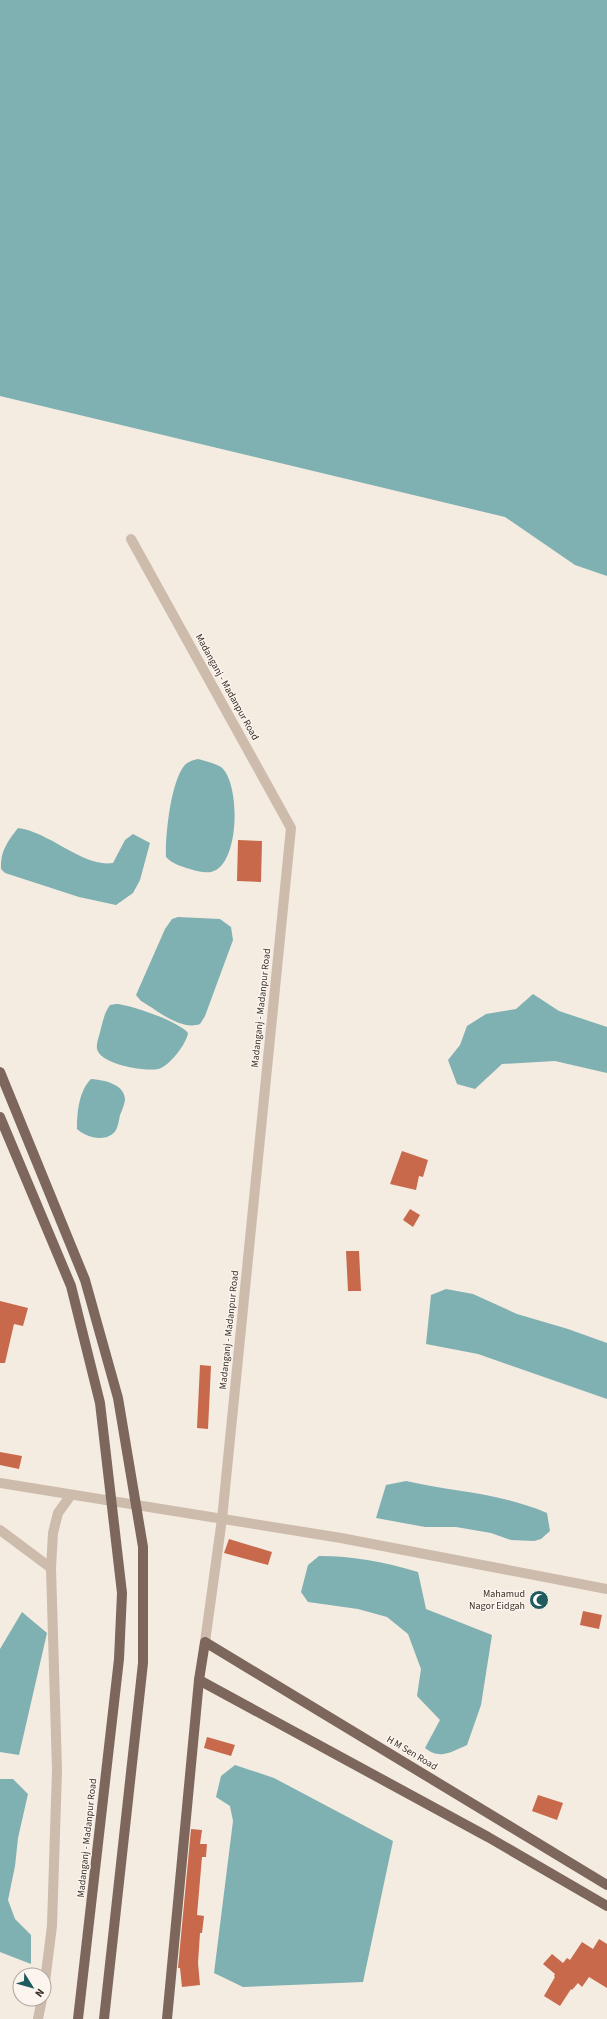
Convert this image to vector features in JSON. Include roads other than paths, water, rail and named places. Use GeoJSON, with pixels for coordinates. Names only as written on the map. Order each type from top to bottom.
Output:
{"type":"FeatureCollection","features":[{"type":"Feature","properties":{"kind":"main road"},"geometry":{"type":"LineString","coordinates":[[0,1072],[85,1280],[118,1398],[143,1547],[143,1663],[104,2019]]}},
{"type":"Feature","properties":{"kind":"main road","name":"Madanganj - Madanpur Road"},"geometry":{"type":"LineString","coordinates":[[0,1117],[71,1286],[100,1403],[122,1593],[119,1659],[78,2019]]}},
{"type":"Feature","properties":{"kind":"main road"},"geometry":{"type":"LineString","coordinates":[[168,2019],[199,1680],[204,1642]]}},
{"type":"Feature","properties":{"kind":"main road","name":"H M Sen Road"},"geometry":{"type":"LineString","coordinates":[[204,1642],[607,1885]]}},
{"type":"Feature","properties":{"kind":"main road"},"geometry":{"type":"LineString","coordinates":[[199,1680],[488,1837],[607,1906]]}},
{"type":"Feature","properties":{"kind":"street","name":"Madanganj - Madanpur Road"},"geometry":{"type":"LineString","coordinates":[[131,539],[291,828],[222,1519],[204,1642]]}},
{"type":"Feature","properties":{"kind":"street"},"geometry":{"type":"LineString","coordinates":[[0,1483],[341,1538],[607,1589]]}},
{"type":"Feature","properties":{"kind":"street"},"geometry":{"type":"LineString","coordinates":[[47,1967],[52,1926],[57,1770],[52,1532],[58,1513],[71,1495]]}},
{"type":"Feature","properties":{"kind":"street"},"geometry":{"type":"LineString","coordinates":[[0,1530],[52,1568]]}},
{"type":"Feature","properties":{"kind":"street"},"geometry":{"type":"LineString","coordinates":[[38,2019],[40,2007]]}},
{"type":"Feature","properties":{"kind":"water"},"geometry":{"type":"Polygon","coordinates":[[[0,0],[607,0],[607,576],[575,565],[505,517],[0,396],[0,0]]]}},
{"type":"Feature","properties":{"kind":"water"},"geometry":{"type":"Polygon","coordinates":[[[198,759],[221,767],[228,776],[232,789],[234,806],[232,840],[228,855],[221,866],[211,872],[200,872],[183,867],[166,857],[168,823],[172,796],[179,774],[185,765],[190,761],[198,759]]]}},
{"type":"Feature","properties":{"kind":"water"},"geometry":{"type":"Polygon","coordinates":[[[18,828],[42,836],[90,860],[102,863],[113,863],[125,840],[133,834],[150,843],[140,880],[133,893],[116,905],[79,897],[5,873],[1,869],[3,852],[18,828]]]}},
{"type":"Feature","properties":{"kind":"water"},"geometry":{"type":"Polygon","coordinates":[[[178,917],[220,919],[231,927],[233,940],[205,1016],[200,1024],[185,1025],[177,1022],[141,1001],[136,995],[165,929],[172,919],[178,917]]]}},
{"type":"Feature","properties":{"kind":"water"},"geometry":{"type":"Polygon","coordinates":[[[533,994],[559,1011],[607,1027],[607,1073],[555,1061],[502,1064],[475,1089],[457,1084],[448,1060],[460,1045],[467,1026],[486,1014],[516,1009],[533,994]]]}},
{"type":"Feature","properties":{"kind":"water"},"geometry":{"type":"Polygon","coordinates":[[[116,1004],[154,1014],[175,1024],[188,1033],[177,1054],[167,1064],[158,1069],[152,1070],[124,1066],[106,1059],[97,1049],[97,1044],[103,1019],[107,1010],[110,1005],[116,1004]]]}},
{"type":"Feature","properties":{"kind":"water"},"geometry":{"type":"Polygon","coordinates":[[[91,1079],[102,1080],[113,1084],[122,1090],[124,1095],[125,1100],[117,1128],[108,1137],[91,1137],[77,1129],[78,1109],[81,1096],[91,1079]]]}},
{"type":"Feature","properties":{"kind":"water"},"geometry":{"type":"Polygon","coordinates":[[[446,1289],[473,1294],[517,1314],[568,1329],[607,1343],[607,1399],[478,1354],[426,1344],[431,1295],[446,1289]]]}},
{"type":"Feature","properties":{"kind":"water"},"geometry":{"type":"Polygon","coordinates":[[[406,1481],[495,1497],[530,1506],[547,1513],[550,1531],[541,1539],[534,1541],[511,1540],[491,1533],[456,1527],[425,1527],[376,1518],[386,1485],[406,1481]]]}},
{"type":"Feature","properties":{"kind":"water"},"geometry":{"type":"Polygon","coordinates":[[[319,1556],[369,1560],[418,1572],[426,1609],[492,1635],[481,1705],[467,1745],[446,1754],[436,1754],[425,1748],[440,1720],[417,1696],[421,1669],[408,1634],[387,1617],[358,1609],[308,1602],[301,1592],[308,1565],[319,1556]]]}},
{"type":"Feature","properties":{"kind":"water"},"geometry":{"type":"Polygon","coordinates":[[[22,1612],[47,1633],[19,1755],[0,1752],[0,1649],[22,1612]]]}},
{"type":"Feature","properties":{"kind":"water"},"geometry":{"type":"Polygon","coordinates":[[[235,1765],[274,1778],[393,1841],[363,1982],[243,1987],[214,1973],[233,1821],[230,1806],[216,1797],[221,1776],[235,1765]]]}},
{"type":"Feature","properties":{"kind":"water"},"geometry":{"type":"Polygon","coordinates":[[[0,1779],[13,1779],[28,1794],[18,1838],[15,1866],[8,1900],[15,1919],[31,1935],[31,1964],[0,1952],[0,1779]]]}},
{"type":"Feature","properties":{"kind":"place","name":"Mahamud Nagor Eidgah"},"geometry":{"type":"Point","coordinates":[539,1600]}}]}
